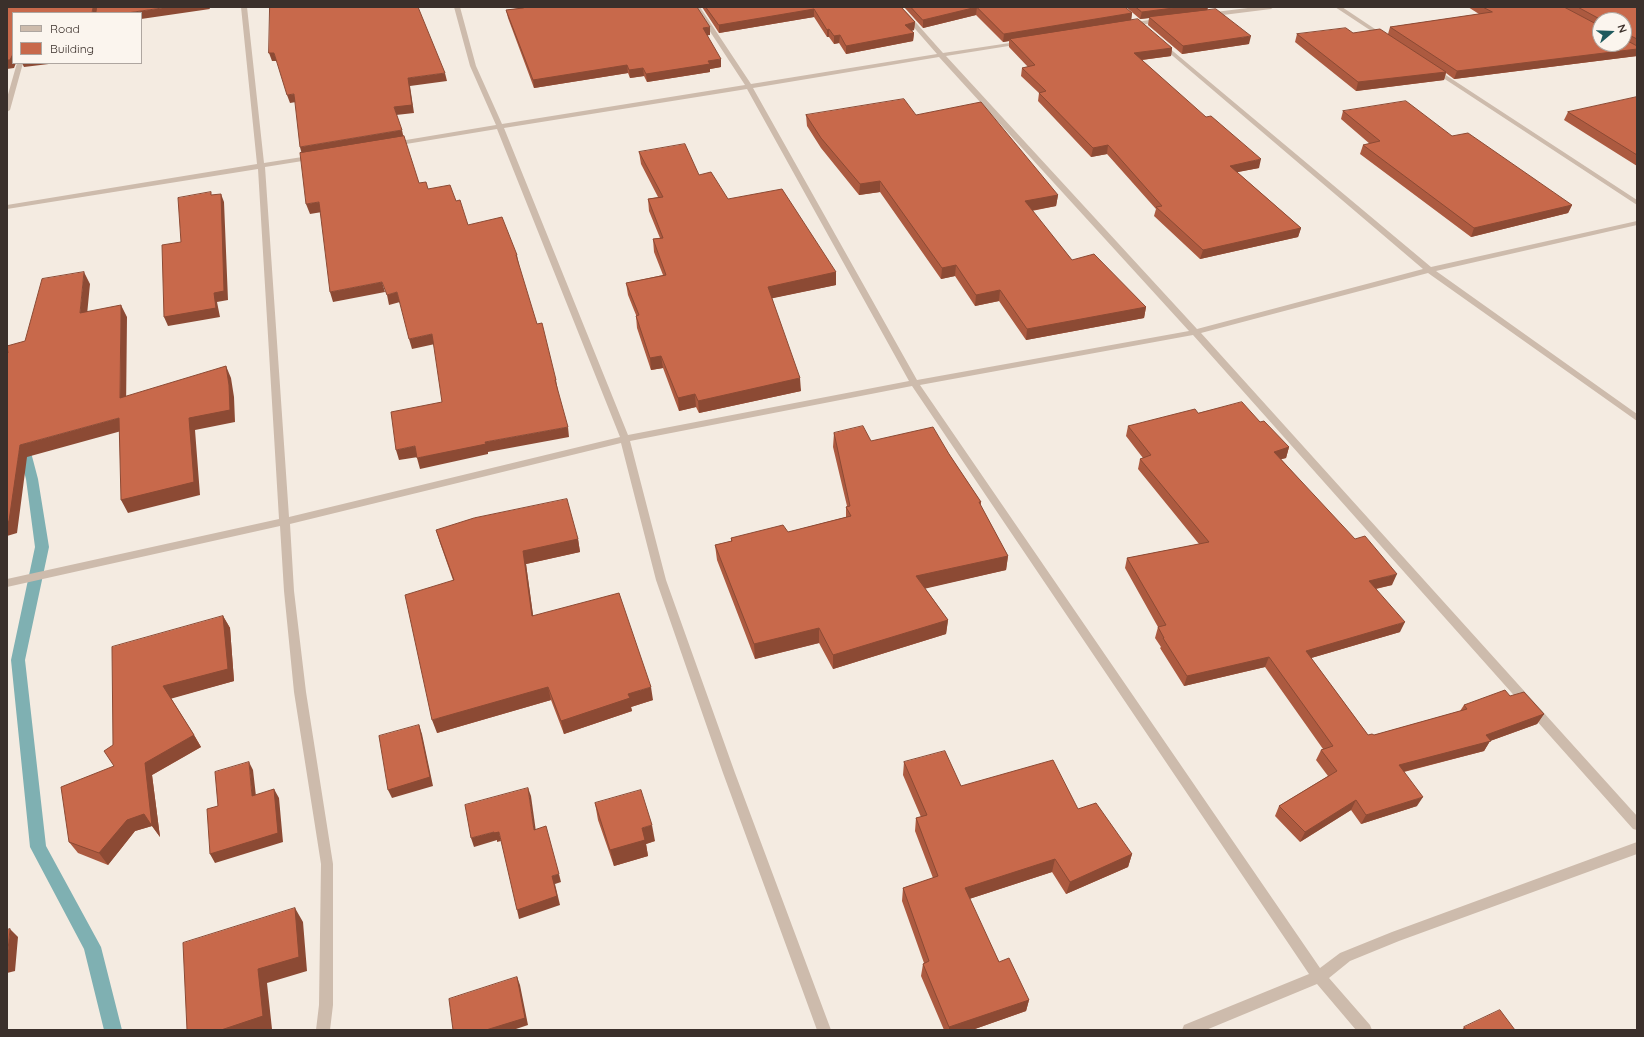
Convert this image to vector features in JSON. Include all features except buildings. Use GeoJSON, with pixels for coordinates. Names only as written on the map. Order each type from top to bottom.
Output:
{"type":"FeatureCollection","features":[{"type":"Feature","properties":{"kind":"street"},"geometry":{"type":"LineString","coordinates":[[244,7],[261,165],[283,522],[300,692],[327,864],[326,1005],[323,1030]]}},
{"type":"Feature","properties":{"kind":"street"},"geometry":{"type":"LineString","coordinates":[[457,7],[473,66],[500,127],[625,439],[661,580],[729,772],[824,1030]]}},
{"type":"Feature","properties":{"kind":"street"},"geometry":{"type":"LineString","coordinates":[[697,7],[750,86],[914,383],[1319,977],[1365,1030]]}},
{"type":"Feature","properties":{"kind":"street"},"geometry":{"type":"LineString","coordinates":[[899,7],[941,55],[1195,332],[1637,825]]}},
{"type":"Feature","properties":{"kind":"street"},"geometry":{"type":"LineString","coordinates":[[1200,16],[1271,7]]}},
{"type":"Feature","properties":{"kind":"street"},"geometry":{"type":"LineString","coordinates":[[1338,7],[1392,42]]}},
{"type":"Feature","properties":{"kind":"street"},"geometry":{"type":"LineString","coordinates":[[1129,15],[1141,26]]}},
{"type":"Feature","properties":{"kind":"street"},"geometry":{"type":"LineString","coordinates":[[1123,26],[1141,26],[1169,19]]}},
{"type":"Feature","properties":{"kind":"street"},"geometry":{"type":"LineString","coordinates":[[1156,39],[1429,270],[1637,418]]}},
{"type":"Feature","properties":{"kind":"street"},"geometry":{"type":"LineString","coordinates":[[385,145],[1032,40]]}},
{"type":"Feature","properties":{"kind":"street"},"geometry":{"type":"LineString","coordinates":[[7,110],[20,64]]}},
{"type":"Feature","properties":{"kind":"street"},"geometry":{"type":"LineString","coordinates":[[1425,64],[1637,203]]}},
{"type":"Feature","properties":{"kind":"street"},"geometry":{"type":"LineString","coordinates":[[7,207],[323,155]]}},
{"type":"Feature","properties":{"kind":"street"},"geometry":{"type":"LineString","coordinates":[[7,583],[283,522],[625,439],[914,383],[1195,332],[1429,270],[1637,224]]}},
{"type":"Feature","properties":{"kind":"street"},"geometry":{"type":"LineString","coordinates":[[1189,1030],[1319,977],[1345,957],[1397,936],[1637,848]]}},
{"type":"Feature","properties":{"kind":"waterway"},"geometry":{"type":"LineString","coordinates":[[22,441],[32,479],[42,547],[18,660],[38,847],[92,947],[113,1030]]}}]}
